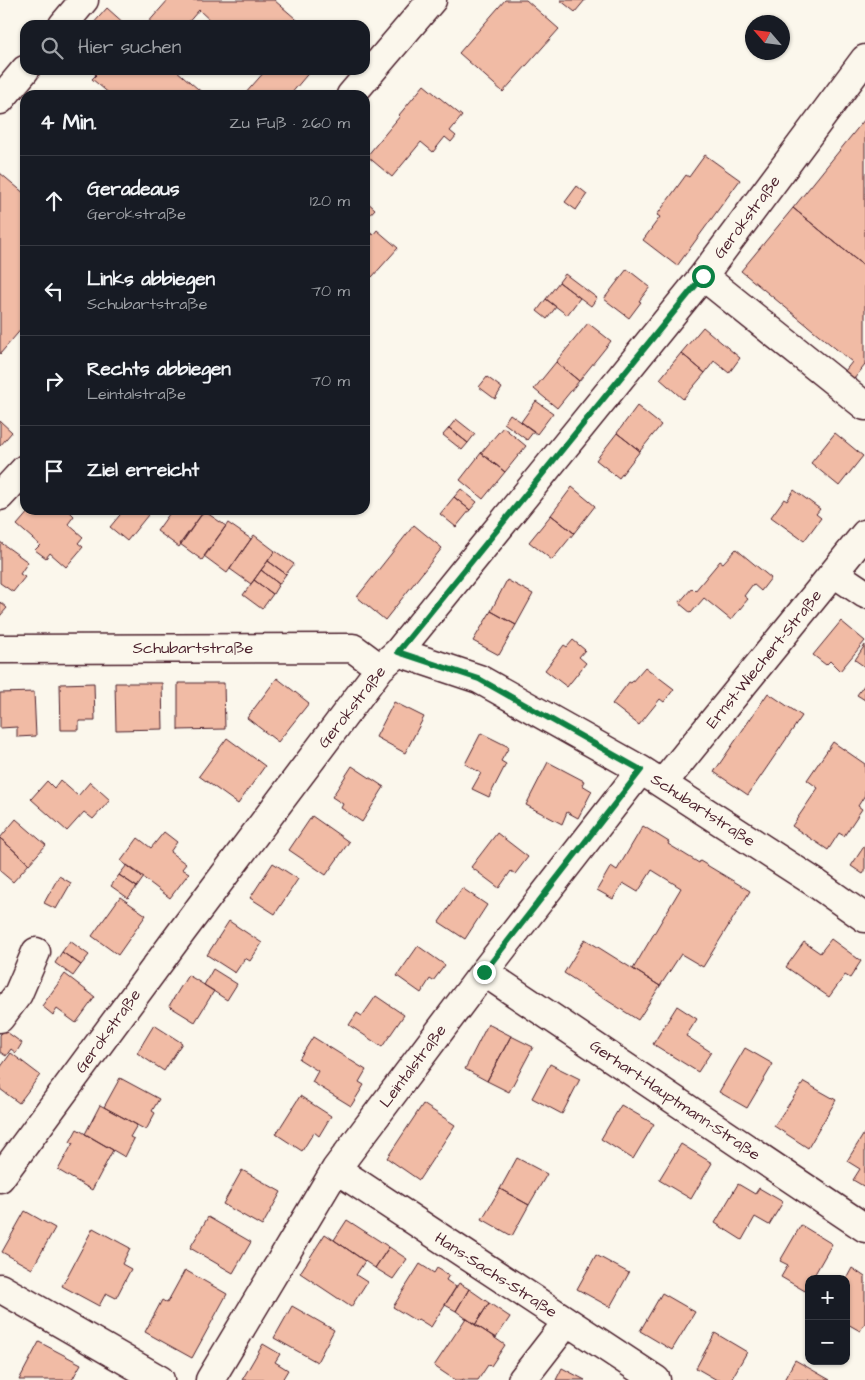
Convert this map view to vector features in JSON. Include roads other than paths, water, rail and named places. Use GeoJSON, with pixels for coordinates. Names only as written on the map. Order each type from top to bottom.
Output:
{"type":"FeatureCollection","features":[{"type":"Feature","properties":{"kind":"street"},"geometry":{"type":"LineString","coordinates":[[67,20],[84,0]]}},
{"type":"Feature","properties":{"kind":"street"},"geometry":{"type":"LineString","coordinates":[[370,73],[432,0]]}},
{"type":"Feature","properties":{"kind":"street","name":"Gerokstraße"},"geometry":{"type":"LineString","coordinates":[[0,1178],[183,930],[389,660],[703,276],[865,59]]}},
{"type":"Feature","properties":{"kind":"street"},"geometry":{"type":"LineString","coordinates":[[355,90],[368,75]]}},
{"type":"Feature","properties":{"kind":"street"},"geometry":{"type":"LineString","coordinates":[[703,276],[865,406]]}},
{"type":"Feature","properties":{"kind":"street"},"geometry":{"type":"LineString","coordinates":[[0,496],[20,474]]}},
{"type":"Feature","properties":{"kind":"street","name":"Ernst-Wiechert-Straße"},"geometry":{"type":"LineString","coordinates":[[652,776],[834,573],[865,534]]}},
{"type":"Feature","properties":{"kind":"street"},"geometry":{"type":"LineString","coordinates":[[834,573],[865,594]]}},
{"type":"Feature","properties":{"kind":"street","name":"Schubartstraße"},"geometry":{"type":"LineString","coordinates":[[0,649],[352,648],[389,660],[479,679],[652,776],[814,882],[865,918]]}},
{"type":"Feature","properties":{"kind":"street","name":"Leintalstraße"},"geometry":{"type":"LineString","coordinates":[[210,1380],[336,1169],[484,972],[652,776]]}},
{"type":"Feature","properties":{"kind":"street"},"geometry":{"type":"LineString","coordinates":[[0,1018],[18,994],[36,952]]}},
{"type":"Feature","properties":{"kind":"street","name":"Gerhart-Hauptmann-Straße"},"geometry":{"type":"LineString","coordinates":[[484,972],[865,1228]]}},
{"type":"Feature","properties":{"kind":"street","name":"Hans-Sachs-Straße"},"geometry":{"type":"LineString","coordinates":[[336,1169],[656,1380]]}},
{"type":"Feature","properties":{"kind":"street"},"geometry":{"type":"LineString","coordinates":[[0,1288],[160,1380]]}},
{"type":"Feature","properties":{"kind":"street"},"geometry":{"type":"LineString","coordinates":[[522,1380],[567,1322]]}}]}
